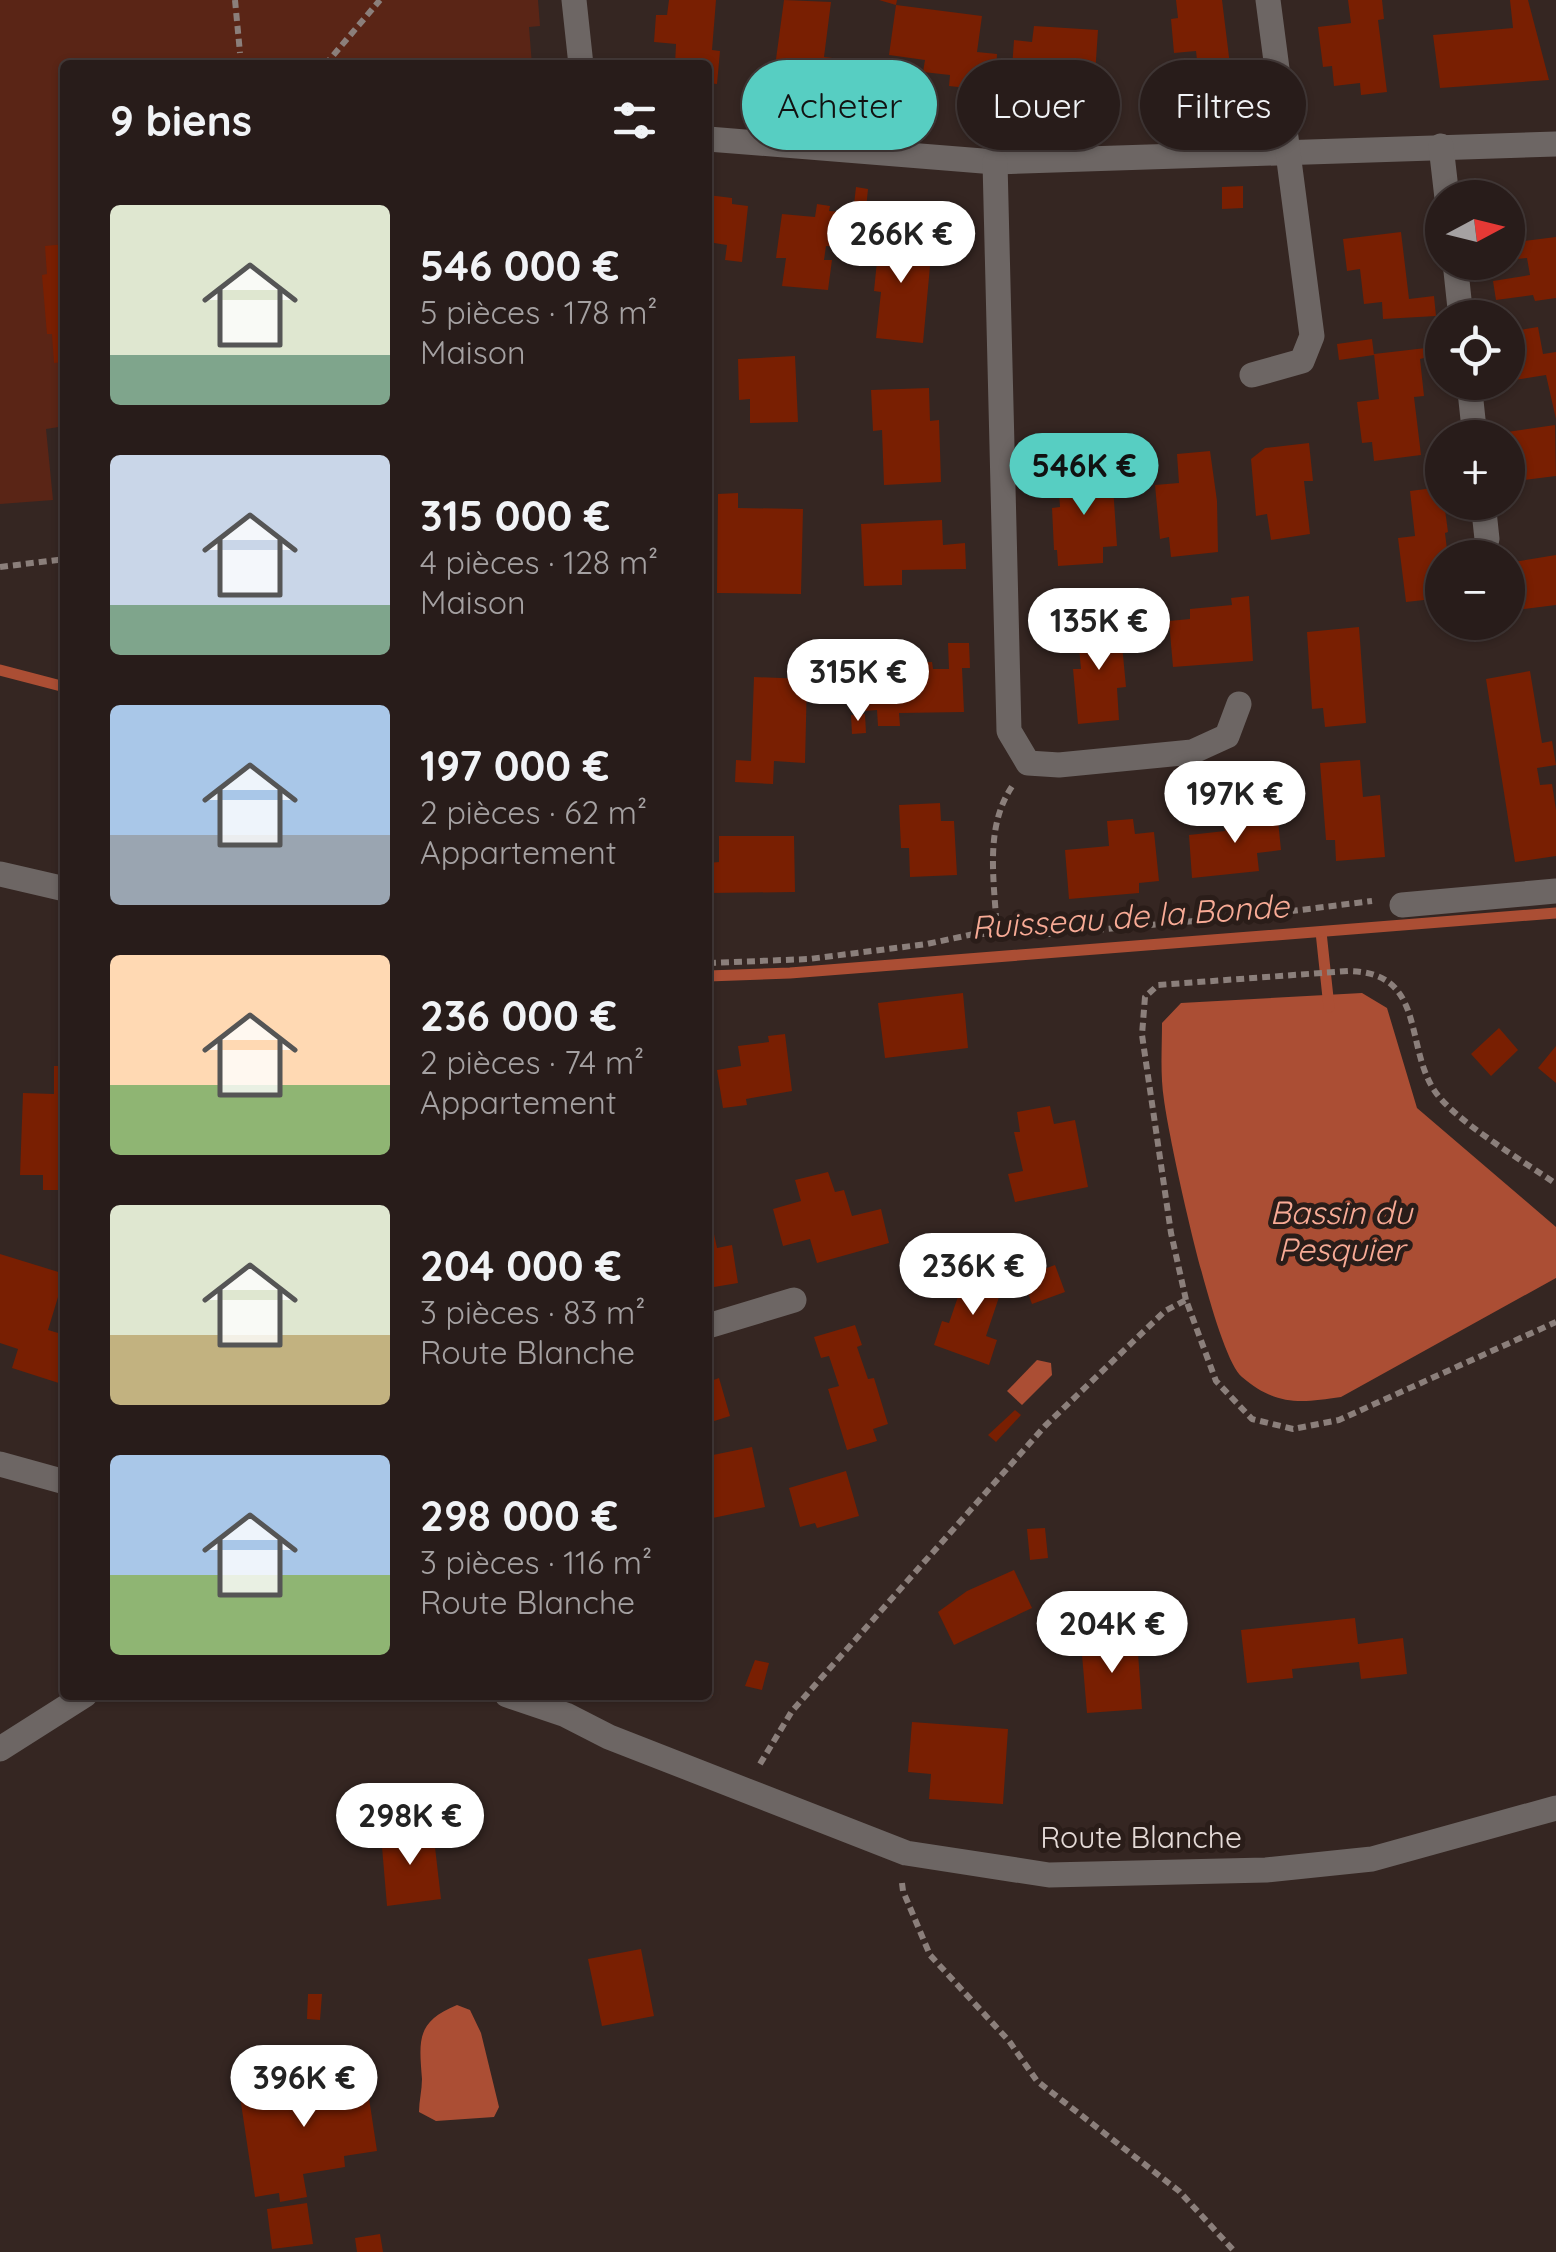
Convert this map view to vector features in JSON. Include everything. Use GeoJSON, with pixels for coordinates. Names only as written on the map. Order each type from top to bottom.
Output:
{"type":"FeatureCollection","features":[{"type":"Feature","properties":{"kind":"street"},"geometry":{"type":"LineString","coordinates":[[574,0],[580,60]]}},
{"type":"Feature","properties":{"kind":"street"},"geometry":{"type":"LineString","coordinates":[[1252,375],[1302,361],[1312,336],[1268,0]]}},
{"type":"Feature","properties":{"kind":"street"},"geometry":{"type":"LineString","coordinates":[[712,140],[995,162],[1556,144]]}},
{"type":"Feature","properties":{"kind":"street"},"geometry":{"type":"LineString","coordinates":[[1441,146],[1445,180]]}},
{"type":"Feature","properties":{"kind":"street"},"geometry":{"type":"LineString","coordinates":[[995,162],[1009,731],[1028,764],[1059,765],[1192,752],[1227,736],[1239,704]]}},
{"type":"Feature","properties":{"kind":"street"},"geometry":{"type":"LineString","coordinates":[[1484,520],[1487,539]]}},
{"type":"Feature","properties":{"kind":"street"},"geometry":{"type":"LineString","coordinates":[[0,874],[60,888]]}},
{"type":"Feature","properties":{"kind":"street"},"geometry":{"type":"LineString","coordinates":[[1402,905],[1556,891]]}},
{"type":"Feature","properties":{"kind":"street"},"geometry":{"type":"LineString","coordinates":[[712,1325],[794,1300]]}},
{"type":"Feature","properties":{"kind":"street"},"geometry":{"type":"LineString","coordinates":[[0,1464],[60,1481]]}},
{"type":"Feature","properties":{"kind":"street"},"geometry":{"type":"LineString","coordinates":[[0,1748],[77,1700]]}},
{"type":"Feature","properties":{"kind":"street","name":"Route Blanche"},"geometry":{"type":"LineString","coordinates":[[532,1700],[558,1705],[609,1737],[906,1853],[1049,1875],[1266,1870],[1372,1859],[1556,1808]]}},
{"type":"Feature","properties":{"kind":"path"},"geometry":{"type":"LineString","coordinates":[[235,0],[240,53]]}},
{"type":"Feature","properties":{"kind":"path"},"geometry":{"type":"LineString","coordinates":[[329,60],[380,0]]}},
{"type":"Feature","properties":{"kind":"path"},"geometry":{"type":"LineString","coordinates":[[0,567],[60,560]]}},
{"type":"Feature","properties":{"kind":"path"},"geometry":{"type":"LineString","coordinates":[[997,934],[992,836],[1002,800],[1028,764]]}},
{"type":"Feature","properties":{"kind":"path"},"geometry":{"type":"LineString","coordinates":[[712,962],[808,958],[927,944],[974,934],[1050,934],[1260,916],[1394,898],[1402,905]]}},
{"type":"Feature","properties":{"kind":"path"},"geometry":{"type":"LineString","coordinates":[[1556,1184],[1452,1109],[1433,1088],[1404,996],[1386,978],[1348,970],[1301,973],[1158,985],[1145,996],[1142,1035],[1170,1232],[1186,1300],[1216,1381],[1252,1419],[1294,1429],[1338,1420],[1556,1322]]}},
{"type":"Feature","properties":{"kind":"path"},"geometry":{"type":"LineString","coordinates":[[749,1792],[762,1761],[792,1711],[1020,1454],[1165,1311],[1186,1300]]}},
{"type":"Feature","properties":{"kind":"path"},"geometry":{"type":"LineString","coordinates":[[906,1853],[902,1892],[930,1955],[1009,2041],[1037,2081],[1179,2191],[1234,2252]]}},
{"type":"Feature","properties":{"kind":"shaded area"},"geometry":{"type":"Polygon","coordinates":[[[0,0],[538,0],[540,26],[529,27],[532,60],[60,60],[60,427],[46,429],[53,500],[0,504],[0,0]]]}},
{"type":"Feature","properties":{"kind":"water","name":"Bassin du Pesquier"},"geometry":{"type":"Polygon","coordinates":[[[1362,993],[1387,1008],[1417,1108],[1556,1227],[1556,1278],[1341,1397],[1277,1398],[1242,1377],[1219,1331],[1195,1247],[1168,1124],[1162,1081],[1162,1023],[1181,1003],[1362,993]]]}},
{"type":"Feature","properties":{"kind":"water"},"geometry":{"type":"Polygon","coordinates":[[[1037,1360],[1051,1363],[1052,1375],[1022,1405],[1007,1391],[1037,1360]]]}},
{"type":"Feature","properties":{"kind":"water"},"geometry":{"type":"Polygon","coordinates":[[[457,2005],[470,2010],[481,2033],[499,2107],[494,2117],[436,2121],[419,2112],[423,2034],[434,2018],[457,2005]]]}},
{"type":"Feature","properties":{"kind":"building"},"geometry":{"type":"Polygon","coordinates":[[[669,0],[716,0],[712,50],[720,51],[717,84],[712,83],[712,60],[675,60],[676,44],[654,42],[656,15],[667,15],[669,0]]]}},
{"type":"Feature","properties":{"kind":"building"},"geometry":{"type":"Polygon","coordinates":[[[784,0],[831,2],[824,57],[841,60],[776,60],[784,0]]]}},
{"type":"Feature","properties":{"kind":"building"},"geometry":{"type":"Polygon","coordinates":[[[1176,0],[1222,0],[1229,60],[1197,60],[1196,51],[1174,53],[1171,19],[1178,18],[1176,0]]]}},
{"type":"Feature","properties":{"kind":"building"},"geometry":{"type":"Polygon","coordinates":[[[1348,0],[1382,0],[1384,19],[1378,20],[1387,92],[1361,95],[1360,83],[1334,86],[1332,66],[1323,67],[1318,27],[1351,23],[1348,0]]]}},
{"type":"Feature","properties":{"kind":"building"},"geometry":{"type":"Polygon","coordinates":[[[1510,0],[1528,0],[1549,80],[1440,88],[1433,35],[1513,28],[1510,0]]]}},
{"type":"Feature","properties":{"kind":"building"},"geometry":{"type":"Polygon","coordinates":[[[896,5],[982,16],[977,52],[997,54],[997,60],[957,60],[957,87],[949,86],[950,75],[937,74],[937,60],[889,55],[896,5]]]}},
{"type":"Feature","properties":{"kind":"building"},"geometry":{"type":"Polygon","coordinates":[[[1034,26],[1098,30],[1096,60],[1013,60],[1014,40],[1032,42],[1034,26]]]}},
{"type":"Feature","properties":{"kind":"building"},"geometry":{"type":"Polygon","coordinates":[[[1243,186],[1243,208],[1222,209],[1222,187],[1243,186]]]}},
{"type":"Feature","properties":{"kind":"building"},"geometry":{"type":"Polygon","coordinates":[[[856,187],[868,189],[862,249],[826,246],[824,260],[832,260],[828,290],[782,286],[786,258],[776,258],[782,214],[815,217],[817,204],[830,206],[829,211],[853,213],[856,187]]]}},
{"type":"Feature","properties":{"kind":"building"},"geometry":{"type":"Polygon","coordinates":[[[712,196],[732,198],[732,204],[748,206],[742,262],[725,260],[727,245],[712,243],[712,196]]]}},
{"type":"Feature","properties":{"kind":"building"},"geometry":{"type":"Polygon","coordinates":[[[874,228],[920,234],[917,253],[931,255],[923,343],[876,338],[881,292],[874,291],[878,251],[872,249],[874,228]]]}},
{"type":"Feature","properties":{"kind":"building"},"geometry":{"type":"Polygon","coordinates":[[[1401,232],[1409,299],[1434,296],[1434,300],[1425,300],[1425,317],[1383,319],[1382,302],[1364,304],[1360,269],[1347,271],[1343,239],[1401,232]]]}},
{"type":"Feature","properties":{"kind":"building"},"geometry":{"type":"Polygon","coordinates":[[[1556,237],[1556,298],[1535,301],[1533,295],[1496,300],[1493,281],[1525,280],[1530,275],[1525,241],[1556,237]]]}},
{"type":"Feature","properties":{"kind":"building"},"geometry":{"type":"Polygon","coordinates":[[[60,244],[60,362],[54,363],[52,334],[47,334],[42,275],[47,274],[45,246],[60,244]]]}},
{"type":"Feature","properties":{"kind":"building"},"geometry":{"type":"Polygon","coordinates":[[[1538,327],[1543,354],[1556,352],[1556,419],[1546,375],[1525,378],[1525,329],[1538,327]]]}},
{"type":"Feature","properties":{"kind":"building"},"geometry":{"type":"Polygon","coordinates":[[[1372,339],[1374,355],[1339,360],[1337,344],[1372,339]]]}},
{"type":"Feature","properties":{"kind":"building"},"geometry":{"type":"Polygon","coordinates":[[[1425,348],[1425,358],[1420,359],[1424,396],[1414,397],[1421,455],[1374,461],[1372,442],[1362,443],[1357,402],[1379,399],[1374,354],[1425,348]]]}},
{"type":"Feature","properties":{"kind":"building"},"geometry":{"type":"Polygon","coordinates":[[[795,356],[798,422],[750,423],[750,399],[739,400],[738,359],[795,356]]]}},
{"type":"Feature","properties":{"kind":"building"},"geometry":{"type":"Polygon","coordinates":[[[929,388],[930,421],[939,420],[941,482],[884,485],[882,430],[873,431],[871,390],[929,388]]]}},
{"type":"Feature","properties":{"kind":"building"},"geometry":{"type":"Polygon","coordinates":[[[1555,425],[1556,476],[1525,480],[1525,429],[1555,425]]]}},
{"type":"Feature","properties":{"kind":"building"},"geometry":{"type":"Polygon","coordinates":[[[1309,443],[1313,481],[1304,481],[1310,534],[1271,540],[1267,514],[1256,516],[1251,459],[1265,448],[1309,443]]]}},
{"type":"Feature","properties":{"kind":"building"},"geometry":{"type":"Polygon","coordinates":[[[1210,451],[1217,501],[1218,552],[1171,557],[1169,537],[1160,539],[1155,485],[1179,483],[1177,454],[1210,451]]]}},
{"type":"Feature","properties":{"kind":"building"},"geometry":{"type":"Polygon","coordinates":[[[1112,471],[1117,546],[1103,547],[1103,563],[1058,566],[1052,508],[1060,507],[1058,475],[1112,471]]]}},
{"type":"Feature","properties":{"kind":"building"},"geometry":{"type":"Polygon","coordinates":[[[1425,489],[1425,520],[1446,520],[1448,532],[1446,540],[1425,540],[1425,600],[1406,602],[1398,538],[1415,536],[1410,491],[1425,489]]]}},
{"type":"Feature","properties":{"kind":"building"},"geometry":{"type":"Polygon","coordinates":[[[738,493],[738,508],[803,509],[801,594],[717,593],[718,494],[738,493]]]}},
{"type":"Feature","properties":{"kind":"building"},"geometry":{"type":"Polygon","coordinates":[[[942,520],[943,545],[965,543],[966,569],[902,570],[902,585],[864,586],[861,524],[942,520]]]}},
{"type":"Feature","properties":{"kind":"building"},"geometry":{"type":"Polygon","coordinates":[[[1556,555],[1556,605],[1525,609],[1525,560],[1556,555]]]}},
{"type":"Feature","properties":{"kind":"building"},"geometry":{"type":"Polygon","coordinates":[[[1249,596],[1253,661],[1173,667],[1169,621],[1190,619],[1190,609],[1232,605],[1231,598],[1249,596]]]}},
{"type":"Feature","properties":{"kind":"building"},"geometry":{"type":"Polygon","coordinates":[[[1120,623],[1126,687],[1117,688],[1119,720],[1078,724],[1073,669],[1081,669],[1077,627],[1120,623]]]}},
{"type":"Feature","properties":{"kind":"building"},"geometry":{"type":"Polygon","coordinates":[[[1359,627],[1366,723],[1325,727],[1323,708],[1312,709],[1307,632],[1359,627]]]}},
{"type":"Feature","properties":{"kind":"building"},"geometry":{"type":"Polygon","coordinates":[[[948,643],[969,643],[970,668],[962,668],[964,712],[899,713],[900,726],[878,726],[877,710],[851,712],[851,684],[872,683],[871,664],[932,662],[933,669],[949,669],[948,643]]]}},
{"type":"Feature","properties":{"kind":"building"},"geometry":{"type":"Polygon","coordinates":[[[859,646],[860,661],[845,662],[844,647],[859,646]]]}},
{"type":"Feature","properties":{"kind":"building"},"geometry":{"type":"Polygon","coordinates":[[[1530,671],[1542,743],[1552,741],[1556,765],[1537,768],[1540,785],[1552,784],[1556,856],[1515,862],[1486,679],[1530,671]]]}},
{"type":"Feature","properties":{"kind":"building"},"geometry":{"type":"Polygon","coordinates":[[[754,677],[807,679],[805,763],[774,761],[773,784],[735,782],[736,760],[751,761],[754,677]]]}},
{"type":"Feature","properties":{"kind":"building"},"geometry":{"type":"Polygon","coordinates":[[[865,714],[866,733],[852,734],[851,715],[865,714]]]}},
{"type":"Feature","properties":{"kind":"building"},"geometry":{"type":"Polygon","coordinates":[[[1360,760],[1363,797],[1380,795],[1385,857],[1336,861],[1335,840],[1326,840],[1320,763],[1360,760]]]}},
{"type":"Feature","properties":{"kind":"building"},"geometry":{"type":"Polygon","coordinates":[[[940,803],[941,821],[954,821],[957,875],[910,877],[909,848],[901,848],[899,805],[940,803]]]}},
{"type":"Feature","properties":{"kind":"building"},"geometry":{"type":"Polygon","coordinates":[[[1277,811],[1281,850],[1257,853],[1259,871],[1192,878],[1189,835],[1225,831],[1224,823],[1254,820],[1254,813],[1277,811]]]}},
{"type":"Feature","properties":{"kind":"building"},"geometry":{"type":"Polygon","coordinates":[[[1133,819],[1135,834],[1154,832],[1159,881],[1139,883],[1139,893],[1069,899],[1065,850],[1109,846],[1107,821],[1133,819]]]}},
{"type":"Feature","properties":{"kind":"building"},"geometry":{"type":"Polygon","coordinates":[[[719,836],[794,836],[795,892],[712,893],[712,863],[719,862],[719,836]]]}},
{"type":"Feature","properties":{"kind":"building"},"geometry":{"type":"Polygon","coordinates":[[[963,993],[968,1048],[885,1058],[878,1003],[963,993]]]}},
{"type":"Feature","properties":{"kind":"building"},"geometry":{"type":"Polygon","coordinates":[[[1499,1028],[1518,1050],[1491,1076],[1471,1054],[1499,1028]]]}},
{"type":"Feature","properties":{"kind":"building"},"geometry":{"type":"Polygon","coordinates":[[[785,1034],[792,1091],[746,1099],[747,1105],[723,1108],[717,1070],[741,1066],[738,1046],[769,1042],[768,1036],[785,1034]]]}},
{"type":"Feature","properties":{"kind":"building"},"geometry":{"type":"Polygon","coordinates":[[[1556,1046],[1556,1083],[1538,1068],[1556,1046]]]}},
{"type":"Feature","properties":{"kind":"building"},"geometry":{"type":"Polygon","coordinates":[[[54,1066],[60,1066],[60,1190],[43,1190],[43,1175],[20,1175],[23,1093],[54,1094],[54,1066]]]}},
{"type":"Feature","properties":{"kind":"building"},"geometry":{"type":"Polygon","coordinates":[[[1050,1106],[1054,1124],[1075,1120],[1088,1187],[1015,1202],[1008,1174],[1023,1171],[1014,1132],[1020,1132],[1017,1112],[1050,1106]]]}},
{"type":"Feature","properties":{"kind":"building"},"geometry":{"type":"Polygon","coordinates":[[[828,1172],[835,1192],[844,1190],[852,1216],[881,1209],[889,1243],[817,1263],[810,1239],[783,1246],[773,1209],[801,1201],[795,1180],[828,1172]]]}},
{"type":"Feature","properties":{"kind":"building"},"geometry":{"type":"Polygon","coordinates":[[[712,1225],[717,1248],[732,1245],[738,1283],[712,1287],[712,1225]]]}},
{"type":"Feature","properties":{"kind":"building"},"geometry":{"type":"Polygon","coordinates":[[[0,1254],[60,1272],[60,1290],[48,1330],[60,1334],[60,1383],[12,1368],[18,1349],[0,1343],[0,1254]]]}},
{"type":"Feature","properties":{"kind":"building"},"geometry":{"type":"Polygon","coordinates":[[[979,1264],[1002,1272],[995,1293],[1000,1294],[986,1336],[997,1340],[989,1365],[934,1345],[942,1321],[949,1323],[963,1282],[972,1284],[979,1264]]]}},
{"type":"Feature","properties":{"kind":"building"},"geometry":{"type":"Polygon","coordinates":[[[1055,1265],[1065,1292],[1032,1304],[1022,1277],[1055,1265]]]}},
{"type":"Feature","properties":{"kind":"building"},"geometry":{"type":"Polygon","coordinates":[[[855,1325],[862,1345],[857,1347],[868,1379],[874,1378],[888,1424],[873,1429],[877,1441],[847,1450],[828,1389],[839,1386],[829,1356],[821,1358],[814,1337],[855,1325]]]}},
{"type":"Feature","properties":{"kind":"building"},"geometry":{"type":"Polygon","coordinates":[[[719,1378],[730,1416],[712,1422],[712,1381],[719,1378]]]}},
{"type":"Feature","properties":{"kind":"building"},"geometry":{"type":"Polygon","coordinates":[[[1015,1410],[1021,1415],[996,1442],[988,1435],[1015,1410]]]}},
{"type":"Feature","properties":{"kind":"building"},"geometry":{"type":"Polygon","coordinates":[[[752,1447],[765,1507],[712,1518],[712,1455],[752,1447]]]}},
{"type":"Feature","properties":{"kind":"building"},"geometry":{"type":"Polygon","coordinates":[[[846,1471],[859,1516],[817,1528],[815,1523],[800,1527],[789,1488],[846,1471]]]}},
{"type":"Feature","properties":{"kind":"building"},"geometry":{"type":"Polygon","coordinates":[[[1045,1528],[1048,1558],[1030,1560],[1027,1529],[1045,1528]]]}},
{"type":"Feature","properties":{"kind":"building"},"geometry":{"type":"Polygon","coordinates":[[[1014,1570],[1032,1608],[954,1645],[938,1612],[967,1591],[1014,1570]]]}},
{"type":"Feature","properties":{"kind":"building"},"geometry":{"type":"Polygon","coordinates":[[[1355,1618],[1358,1644],[1403,1638],[1407,1674],[1361,1679],[1359,1662],[1292,1669],[1293,1678],[1247,1683],[1241,1630],[1355,1618]]]}},
{"type":"Feature","properties":{"kind":"building"},"geometry":{"type":"Polygon","coordinates":[[[1137,1639],[1142,1709],[1087,1713],[1081,1643],[1137,1639]]]}},
{"type":"Feature","properties":{"kind":"building"},"geometry":{"type":"Polygon","coordinates":[[[755,1660],[769,1663],[762,1690],[745,1686],[755,1660]]]}},
{"type":"Feature","properties":{"kind":"building"},"geometry":{"type":"Polygon","coordinates":[[[912,1722],[1008,1729],[1003,1804],[929,1799],[931,1774],[908,1772],[912,1722]]]}},
{"type":"Feature","properties":{"kind":"building"},"geometry":{"type":"Polygon","coordinates":[[[433,1830],[441,1899],[387,1906],[381,1835],[433,1830]]]}},
{"type":"Feature","properties":{"kind":"building"},"geometry":{"type":"Polygon","coordinates":[[[641,1949],[654,2016],[602,2026],[588,1959],[641,1949]]]}},
{"type":"Feature","properties":{"kind":"building"},"geometry":{"type":"Polygon","coordinates":[[[308,1994],[322,1994],[320,2020],[307,2019],[308,1994]]]}},
{"type":"Feature","properties":{"kind":"building"},"geometry":{"type":"Polygon","coordinates":[[[350,2060],[354,2087],[367,2085],[377,2151],[344,2156],[345,2167],[303,2174],[307,2197],[280,2202],[279,2193],[255,2197],[238,2083],[289,2076],[292,2098],[328,2094],[325,2064],[350,2060]]]}},
{"type":"Feature","properties":{"kind":"building"},"geometry":{"type":"Polygon","coordinates":[[[307,2203],[313,2244],[272,2249],[267,2209],[307,2203]]]}},
{"type":"Feature","properties":{"kind":"building"},"geometry":{"type":"Polygon","coordinates":[[[380,2234],[383,2252],[357,2252],[355,2238],[380,2234]]]}},
{"type":"Feature","properties":{"kind":"waterway","name":"Ruisseau de la Bonde"},"geometry":{"type":"LineString","coordinates":[[0,670],[60,686]]}},
{"type":"Feature","properties":{"kind":"waterway","name":"Ruisseau de la Bonde"},"geometry":{"type":"LineString","coordinates":[[712,976],[1556,913]]}},
{"type":"Feature","properties":{"kind":"waterway"},"geometry":{"type":"LineString","coordinates":[[1321,932],[1329,1007]]}}]}
